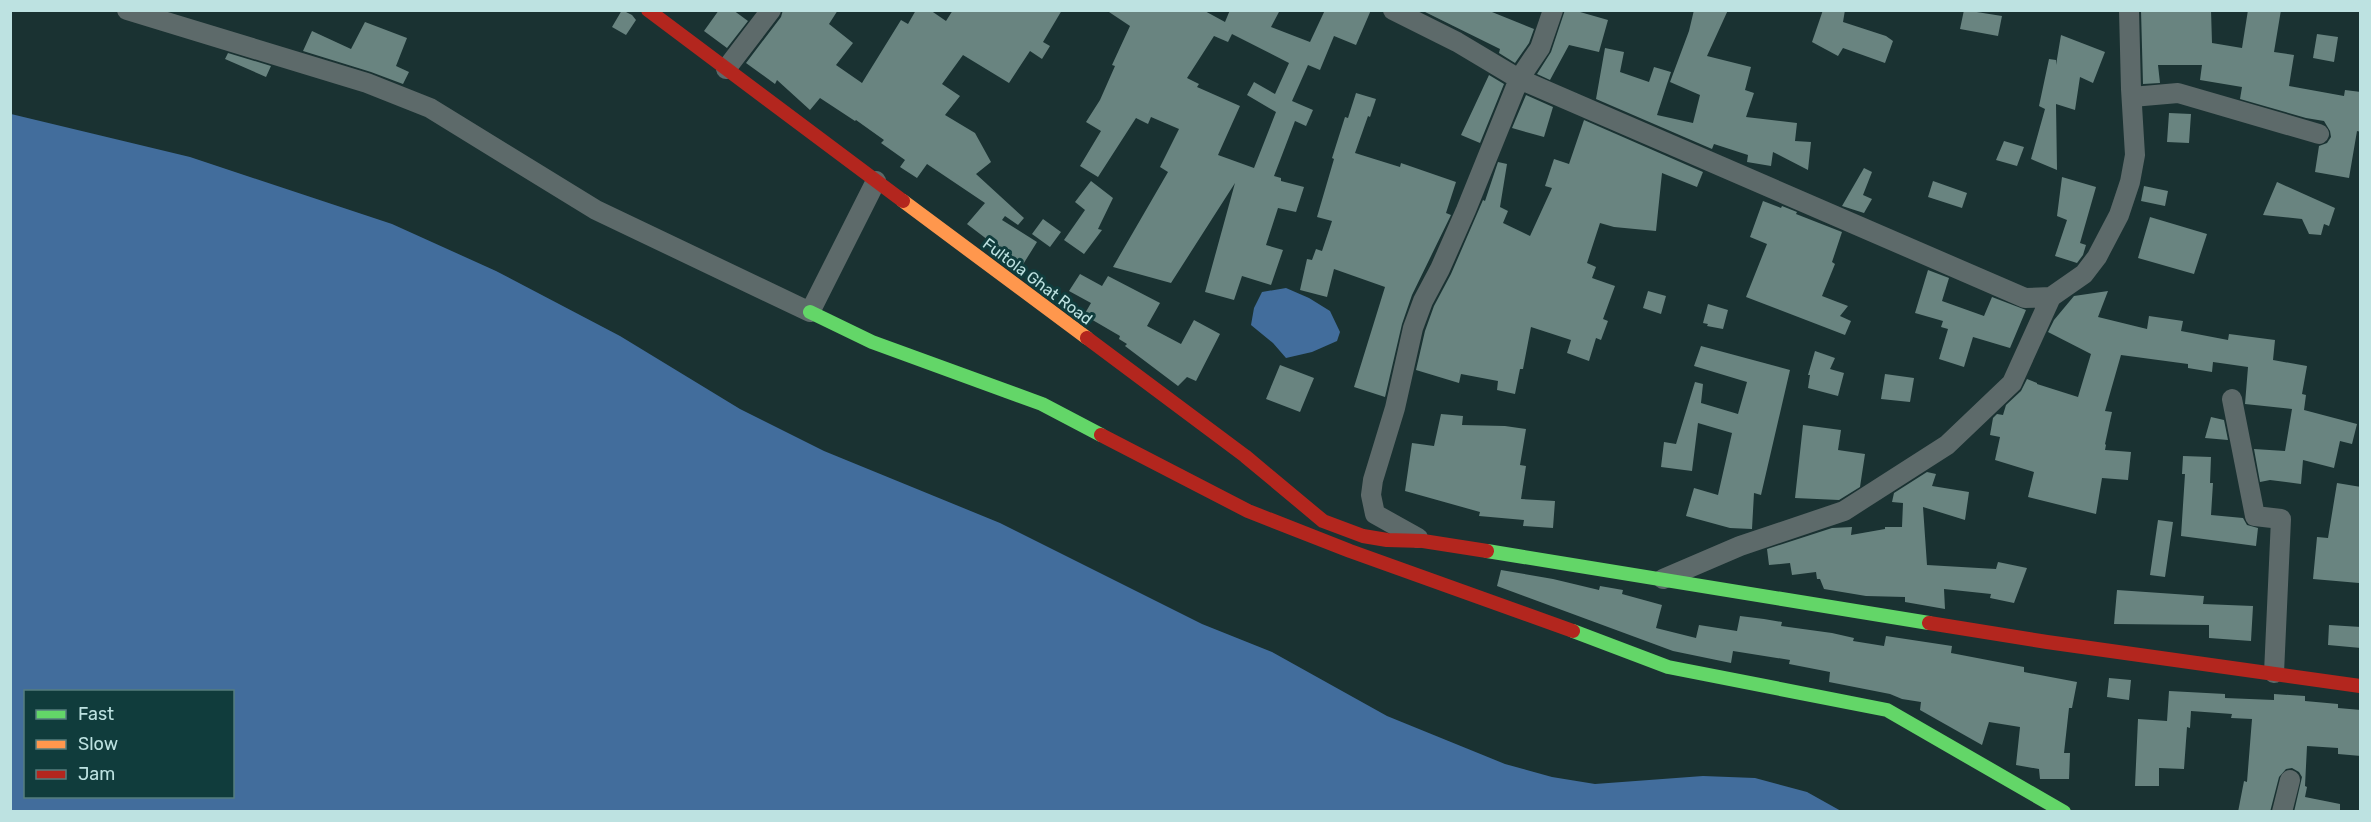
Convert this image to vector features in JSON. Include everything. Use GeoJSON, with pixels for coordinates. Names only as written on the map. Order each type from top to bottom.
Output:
{"type":"FeatureCollection","features":[{"type":"Feature","properties":{"kind":"street"},"geometry":{"type":"LineString","coordinates":[[127,10],[367,83],[429,108],[596,210],[872,342],[1042,404],[1248,511],[1350,551],[1542,619],[1668,667],[1887,710],[2064,812]]}},
{"type":"Feature","properties":{"kind":"street","name":"Fultola Ghat Road"},"geometry":{"type":"LineString","coordinates":[[648,10],[1245,456],[1323,520],[1363,536],[1387,540],[1423,541],[2047,642],[2361,686]]}},
{"type":"Feature","properties":{"kind":"street"},"geometry":{"type":"LineString","coordinates":[[726,69],[771,10]]}},
{"type":"Feature","properties":{"kind":"street"},"geometry":{"type":"LineString","coordinates":[[1393,10],[1457,42],[1519,79],[2025,298],[2051,297]]}},
{"type":"Feature","properties":{"kind":"street"},"geometry":{"type":"LineString","coordinates":[[1423,541],[1375,514],[1371,495],[1372,480],[1395,408],[1416,320],[1466,210],[1519,79],[1540,48],[1553,10]]}},
{"type":"Feature","properties":{"kind":"street"},"geometry":{"type":"LineString","coordinates":[[1663,579],[1740,546],[1844,511],[1947,445],[2012,382],[2051,297],[2084,274],[2097,257],[2120,215],[2136,155],[2129,10]]}},
{"type":"Feature","properties":{"kind":"street"},"geometry":{"type":"LineString","coordinates":[[2132,97],[2178,93],[2319,134]]}},
{"type":"Feature","properties":{"kind":"street"},"geometry":{"type":"LineString","coordinates":[[810,312],[876,181]]}},
{"type":"Feature","properties":{"kind":"street"},"geometry":{"type":"LineString","coordinates":[[2232,399],[2255,516],[2281,519],[2274,674]]}},
{"type":"Feature","properties":{"kind":"street"},"geometry":{"type":"LineString","coordinates":[[2282,812],[2290,780]]}},
{"type":"Feature","properties":{"kind":"water"},"geometry":{"type":"Polygon","coordinates":[[[11,114],[190,157],[392,224],[496,271],[620,336],[740,409],[824,451],[1000,523],[1202,624],[1272,652],[1387,716],[1505,764],[1552,777],[1595,784],[1703,776],[1755,778],[1807,792],[1841,811],[11,811],[11,114]]]}},
{"type":"Feature","properties":{"kind":"water"},"geometry":{"type":"Polygon","coordinates":[[[1286,288],[1330,311],[1340,332],[1337,341],[1312,352],[1286,358],[1273,343],[1251,325],[1254,308],[1262,292],[1286,288]]]}},
{"type":"Feature","properties":{"kind":"building"},"geometry":{"type":"Polygon","coordinates":[[[622,10],[636,20],[626,35],[612,27],[622,10]]]}},
{"type":"Feature","properties":{"kind":"building"},"geometry":{"type":"Polygon","coordinates":[[[719,10],[733,10],[748,21],[727,48],[704,31],[719,10]]]}},
{"type":"Feature","properties":{"kind":"building"},"geometry":{"type":"Polygon","coordinates":[[[783,10],[838,10],[829,24],[853,43],[836,65],[862,83],[901,20],[908,24],[916,10],[930,10],[946,21],[953,10],[1062,10],[1043,42],[1050,46],[1042,59],[1030,51],[1009,83],[963,55],[942,84],[960,96],[945,115],[975,133],[991,162],[976,174],[1024,218],[1018,225],[1005,216],[1002,220],[1037,242],[1022,266],[967,224],[985,203],[927,164],[917,178],[900,167],[905,160],[881,143],[884,140],[856,120],[820,98],[810,110],[777,80],[775,84],[746,63],[781,17],[783,10]]]}},
{"type":"Feature","properties":{"kind":"building"},"geometry":{"type":"Polygon","coordinates":[[[1106,10],[1203,10],[1225,22],[1230,10],[1280,10],[1271,27],[1310,42],[1325,10],[1371,10],[1356,45],[1334,36],[1320,70],[1308,65],[1292,101],[1313,110],[1306,126],[1295,121],[1274,176],[1281,178],[1281,181],[1304,187],[1296,212],[1278,208],[1266,245],[1283,250],[1271,285],[1242,276],[1234,300],[1205,292],[1235,183],[1171,283],[1113,267],[1168,172],[1160,167],[1179,129],[1151,117],[1148,124],[1136,118],[1098,177],[1080,166],[1101,131],[1086,122],[1100,100],[1115,66],[1112,65],[1130,26],[1106,10]],[[1232,34],[1228,42],[1214,36],[1187,78],[1199,84],[1197,87],[1240,106],[1218,155],[1254,168],[1276,112],[1247,95],[1254,82],[1275,94],[1289,63],[1232,34]]]}},
{"type":"Feature","properties":{"kind":"building"},"geometry":{"type":"Polygon","coordinates":[[[1421,10],[1487,10],[1534,29],[1529,43],[1515,63],[1499,53],[1500,49],[1421,10]]]}},
{"type":"Feature","properties":{"kind":"building"},"geometry":{"type":"Polygon","coordinates":[[[1565,10],[1573,10],[1608,20],[1599,52],[1569,45],[1550,80],[1537,74],[1551,52],[1565,10]]]}},
{"type":"Feature","properties":{"kind":"building"},"geometry":{"type":"Polygon","coordinates":[[[1694,10],[1728,10],[1707,56],[1751,67],[1745,90],[1754,93],[1746,117],[1797,123],[1795,141],[1811,142],[1808,170],[1773,152],[1771,166],[1747,162],[1748,155],[1714,144],[1712,149],[1596,99],[1605,48],[1624,52],[1620,72],[1649,82],[1654,67],[1671,72],[1657,115],[1693,123],[1700,95],[1670,82],[1689,31],[1694,10]]]}},
{"type":"Feature","properties":{"kind":"building"},"geometry":{"type":"Polygon","coordinates":[[[1823,10],[1845,10],[1843,22],[1886,36],[1893,41],[1885,63],[1843,48],[1838,56],[1812,42],[1823,10]]]}},
{"type":"Feature","properties":{"kind":"building"},"geometry":{"type":"Polygon","coordinates":[[[1964,10],[2002,16],[1998,36],[1960,29],[1964,10]]]}},
{"type":"Feature","properties":{"kind":"building"},"geometry":{"type":"Polygon","coordinates":[[[2141,10],[2211,10],[2212,43],[2242,48],[2248,10],[2281,10],[2274,52],[2294,55],[2289,86],[2344,96],[2345,90],[2361,92],[2361,132],[2357,131],[2349,178],[2315,172],[2319,146],[2327,143],[2331,137],[2324,121],[2240,99],[2242,87],[2200,80],[2202,65],[2158,65],[2160,83],[2143,84],[2141,10]]]}},
{"type":"Feature","properties":{"kind":"building"},"geometry":{"type":"Polygon","coordinates":[[[365,22],[407,38],[396,66],[409,72],[403,84],[303,51],[312,31],[351,49],[365,22]]]}},
{"type":"Feature","properties":{"kind":"building"},"geometry":{"type":"Polygon","coordinates":[[[2317,34],[2338,37],[2334,62],[2313,58],[2317,34]]]}},
{"type":"Feature","properties":{"kind":"building"},"geometry":{"type":"Polygon","coordinates":[[[2061,35],[2105,52],[2093,83],[2080,77],[2075,110],[2056,104],[2057,170],[2031,159],[2045,109],[2039,106],[2049,59],[2056,60],[2056,65],[2061,35]]]}},
{"type":"Feature","properties":{"kind":"building"},"geometry":{"type":"Polygon","coordinates":[[[228,53],[271,66],[266,77],[225,59],[228,53]]]}},
{"type":"Feature","properties":{"kind":"building"},"geometry":{"type":"Polygon","coordinates":[[[1489,75],[1504,84],[1480,143],[1461,135],[1489,75]]]}},
{"type":"Feature","properties":{"kind":"building"},"geometry":{"type":"Polygon","coordinates":[[[1356,93],[1376,99],[1355,153],[1400,167],[1401,163],[1456,182],[1446,213],[1451,215],[1412,295],[1402,324],[1385,397],[1354,387],[1385,287],[1334,269],[1327,297],[1300,290],[1307,259],[1312,260],[1316,249],[1322,251],[1332,221],[1317,217],[1334,159],[1332,158],[1345,117],[1348,118],[1356,93]]]}},
{"type":"Feature","properties":{"kind":"building"},"geometry":{"type":"Polygon","coordinates":[[[1526,95],[1553,107],[1544,137],[1512,128],[1526,95]]]}},
{"type":"Feature","properties":{"kind":"building"},"geometry":{"type":"Polygon","coordinates":[[[2169,113],[2191,114],[2189,143],[2167,142],[2169,113]]]}},
{"type":"Feature","properties":{"kind":"building"},"geometry":{"type":"Polygon","coordinates":[[[1584,120],[1703,172],[1697,187],[1662,173],[1656,231],[1614,227],[1600,223],[1587,263],[1596,267],[1592,278],[1615,286],[1603,319],[1608,321],[1601,340],[1596,338],[1589,361],[1567,353],[1571,340],[1531,327],[1523,369],[1520,369],[1515,394],[1497,390],[1498,381],[1461,374],[1459,383],[1416,370],[1425,331],[1434,306],[1451,274],[1483,200],[1485,201],[1498,162],[1507,164],[1500,207],[1508,211],[1503,223],[1530,236],[1552,188],[1545,186],[1554,159],[1569,164],[1584,120]]]}},
{"type":"Feature","properties":{"kind":"building"},"geometry":{"type":"Polygon","coordinates":[[[2004,141],[2024,147],[2017,166],[1996,160],[2004,141]]]}},
{"type":"Feature","properties":{"kind":"building"},"geometry":{"type":"Polygon","coordinates":[[[1864,168],[1872,172],[1863,195],[1872,199],[1864,213],[1842,206],[1864,168]]]}},
{"type":"Feature","properties":{"kind":"building"},"geometry":{"type":"Polygon","coordinates":[[[2062,177],[2096,187],[2080,243],[2086,245],[2077,263],[2055,256],[2067,220],[2057,216],[2062,177]]]}},
{"type":"Feature","properties":{"kind":"building"},"geometry":{"type":"Polygon","coordinates":[[[1091,181],[1113,198],[1098,229],[1102,230],[1084,254],[1064,240],[1085,210],[1075,202],[1091,181]]]}},
{"type":"Feature","properties":{"kind":"building"},"geometry":{"type":"Polygon","coordinates":[[[1933,181],[1967,193],[1962,208],[1928,197],[1933,181]]]}},
{"type":"Feature","properties":{"kind":"building"},"geometry":{"type":"Polygon","coordinates":[[[2277,182],[2335,208],[2329,226],[2324,224],[2321,235],[2309,234],[2302,219],[2263,215],[2277,182]]]}},
{"type":"Feature","properties":{"kind":"building"},"geometry":{"type":"Polygon","coordinates":[[[2144,186],[2168,191],[2165,206],[2141,201],[2144,186]]]}},
{"type":"Feature","properties":{"kind":"building"},"geometry":{"type":"Polygon","coordinates":[[[1763,201],[1781,208],[1782,206],[1842,232],[1832,262],[1835,264],[1822,296],[1848,306],[1840,316],[1851,321],[1845,335],[1746,297],[1767,244],[1750,237],[1763,201]]]}},
{"type":"Feature","properties":{"kind":"building"},"geometry":{"type":"Polygon","coordinates":[[[2150,217],[2207,234],[2194,274],[2138,258],[2150,217]]]}},
{"type":"Feature","properties":{"kind":"building"},"geometry":{"type":"Polygon","coordinates":[[[1043,219],[1061,232],[1050,247],[1032,234],[1043,219]]]}},
{"type":"Feature","properties":{"kind":"building"},"geometry":{"type":"Polygon","coordinates":[[[1928,270],[1949,278],[1942,301],[1984,316],[1992,297],[2026,310],[2010,348],[1973,337],[1964,367],[1939,359],[1948,329],[1941,327],[1943,321],[1915,313],[1928,270]]]}},
{"type":"Feature","properties":{"kind":"building"},"geometry":{"type":"Polygon","coordinates":[[[1080,274],[1102,286],[1108,276],[1160,303],[1147,326],[1181,344],[1194,320],[1220,334],[1196,381],[1187,377],[1178,386],[1125,346],[1127,344],[1119,339],[1120,336],[1084,315],[1091,303],[1069,291],[1080,274]]]}},
{"type":"Feature","properties":{"kind":"building"},"geometry":{"type":"Polygon","coordinates":[[[1648,291],[1666,296],[1661,314],[1643,308],[1648,291]]]}},
{"type":"Feature","properties":{"kind":"building"},"geometry":{"type":"Polygon","coordinates":[[[2108,291],[2098,317],[2147,329],[2149,316],[2183,321],[2181,331],[2228,340],[2229,334],[2275,340],[2273,360],[2307,366],[2302,394],[2306,395],[2304,410],[2357,424],[2352,444],[2340,441],[2334,468],[2303,460],[2301,484],[2270,480],[2260,482],[2254,449],[2285,451],[2292,409],[2245,404],[2248,367],[2213,362],[2212,372],[2188,368],[2188,364],[2121,355],[2105,411],[2112,412],[2105,450],[2131,452],[2128,480],[2102,478],[2096,514],[2028,497],[2034,472],[1995,460],[2000,437],[1990,435],[1993,418],[1997,414],[2003,415],[2006,405],[2021,391],[2027,379],[2078,397],[2091,354],[2048,332],[2054,320],[2074,296],[2108,291]]]}},
{"type":"Feature","properties":{"kind":"building"},"geometry":{"type":"Polygon","coordinates":[[[1708,304],[1728,310],[1723,329],[1703,323],[1708,304]]]}},
{"type":"Feature","properties":{"kind":"building"},"geometry":{"type":"Polygon","coordinates":[[[1701,346],[1790,370],[1761,495],[1754,493],[1752,529],[1730,528],[1686,516],[1694,488],[1718,495],[1732,433],[1698,423],[1692,471],[1661,467],[1664,442],[1676,444],[1695,382],[1703,384],[1701,403],[1738,414],[1747,382],[1694,366],[1701,346]]]}},
{"type":"Feature","properties":{"kind":"building"},"geometry":{"type":"Polygon","coordinates":[[[1815,351],[1835,358],[1830,369],[1844,373],[1838,396],[1808,388],[1810,375],[1808,375],[1815,351]]]}},
{"type":"Feature","properties":{"kind":"building"},"geometry":{"type":"Polygon","coordinates":[[[1280,365],[1314,378],[1300,412],[1266,399],[1280,365]]]}},
{"type":"Feature","properties":{"kind":"building"},"geometry":{"type":"Polygon","coordinates":[[[1885,374],[1914,378],[1910,402],[1881,399],[1885,374]]]}},
{"type":"Feature","properties":{"kind":"building"},"geometry":{"type":"Polygon","coordinates":[[[1441,414],[1463,416],[1462,425],[1526,429],[1520,465],[1526,466],[1521,499],[1555,501],[1553,528],[1523,526],[1524,520],[1479,516],[1480,512],[1405,491],[1412,443],[1434,446],[1441,414]]]}},
{"type":"Feature","properties":{"kind":"building"},"geometry":{"type":"Polygon","coordinates":[[[2211,417],[2224,420],[2228,440],[2205,438],[2211,417]]]}},
{"type":"Feature","properties":{"kind":"building"},"geometry":{"type":"Polygon","coordinates":[[[1803,425],[1841,430],[1838,450],[1865,454],[1860,487],[1839,500],[1795,498],[1803,425]]]}},
{"type":"Feature","properties":{"kind":"building"},"geometry":{"type":"Polygon","coordinates":[[[2183,456],[2211,457],[2210,483],[2213,483],[2211,515],[2243,518],[2247,525],[2258,528],[2256,546],[2181,536],[2185,474],[2182,474],[2183,456]]]}},
{"type":"Feature","properties":{"kind":"building"},"geometry":{"type":"Polygon","coordinates":[[[1927,472],[1936,474],[1932,486],[1969,492],[1965,520],[1923,507],[1927,565],[1996,569],[1998,562],[2027,568],[2014,603],[1990,598],[1991,594],[1944,589],[1945,609],[1905,602],[1905,597],[1866,596],[1824,589],[1820,579],[1817,579],[1816,572],[1792,575],[1790,563],[1769,565],[1767,549],[1832,528],[1852,527],[1851,535],[1885,529],[1885,527],[1902,527],[1903,503],[1892,502],[1894,493],[1927,472]]]}},
{"type":"Feature","properties":{"kind":"building"},"geometry":{"type":"Polygon","coordinates":[[[2337,483],[2361,487],[2359,583],[2313,579],[2317,537],[2328,538],[2337,483]]]}},
{"type":"Feature","properties":{"kind":"building"},"geometry":{"type":"Polygon","coordinates":[[[2158,520],[2173,522],[2165,577],[2150,575],[2158,520]]]}},
{"type":"Feature","properties":{"kind":"building"},"geometry":{"type":"Polygon","coordinates":[[[1501,570],[1599,590],[1600,586],[1623,590],[1622,594],[1662,605],[1656,628],[1696,638],[1699,625],[1737,631],[1740,616],[1782,622],[1781,626],[1832,633],[1854,638],[1853,641],[1884,646],[1886,636],[1952,646],[1951,653],[2024,667],[2024,672],[2077,682],[2072,708],[2069,708],[2064,753],[2070,753],[2069,779],[2040,779],[2039,769],[2016,765],[2020,727],[1989,722],[1982,745],[1920,710],[1921,702],[1829,682],[1830,672],[1789,664],[1790,660],[1733,651],[1731,663],[1673,651],[1497,586],[1501,570]]]}},
{"type":"Feature","properties":{"kind":"building"},"geometry":{"type":"Polygon","coordinates":[[[2117,590],[2204,596],[2203,604],[2253,606],[2251,641],[2209,638],[2209,625],[2114,624],[2117,590]]]}},
{"type":"Feature","properties":{"kind":"building"},"geometry":{"type":"Polygon","coordinates":[[[2329,625],[2361,627],[2361,648],[2328,645],[2329,625]]]}},
{"type":"Feature","properties":{"kind":"building"},"geometry":{"type":"Polygon","coordinates":[[[2109,678],[2131,680],[2129,700],[2107,697],[2109,678]]]}},
{"type":"Feature","properties":{"kind":"building"},"geometry":{"type":"Polygon","coordinates":[[[2169,691],[2225,694],[2225,698],[2274,700],[2274,694],[2305,696],[2305,701],[2338,704],[2338,708],[2361,710],[2361,756],[2338,754],[2338,748],[2307,746],[2305,797],[2340,804],[2340,812],[2294,812],[2302,777],[2292,768],[2286,769],[2279,777],[2270,812],[2238,812],[2244,781],[2247,782],[2252,719],[2231,718],[2232,714],[2191,711],[2190,728],[2187,727],[2184,769],[2159,768],[2159,786],[2135,786],[2138,719],[2167,721],[2169,691]]]}},
{"type":"Feature","properties":{"kind":"traffic: fast"},"geometry":{"type":"LineString","coordinates":[[810,312],[872,342],[1042,404],[1101,435]]}},
{"type":"Feature","properties":{"kind":"traffic: fast"},"geometry":{"type":"LineString","coordinates":[[1487,551],[1929,623]]}},
{"type":"Feature","properties":{"kind":"traffic: fast"},"geometry":{"type":"LineString","coordinates":[[1573,631],[1668,667],[1887,710],[2064,812]]}},
{"type":"Feature","properties":{"kind":"traffic: slow"},"geometry":{"type":"LineString","coordinates":[[903,201],[1087,338]]}},
{"type":"Feature","properties":{"kind":"traffic: jam"},"geometry":{"type":"LineString","coordinates":[[648,10],[903,201]]}},
{"type":"Feature","properties":{"kind":"traffic: jam"},"geometry":{"type":"LineString","coordinates":[[1087,338],[1245,456],[1323,521],[1363,536],[1387,540],[1423,541],[1487,551]]}},
{"type":"Feature","properties":{"kind":"traffic: jam"},"geometry":{"type":"LineString","coordinates":[[1101,435],[1248,511],[1350,551],[1573,631]]}},
{"type":"Feature","properties":{"kind":"traffic: jam"},"geometry":{"type":"LineString","coordinates":[[1929,623],[2360,686]]}}]}
